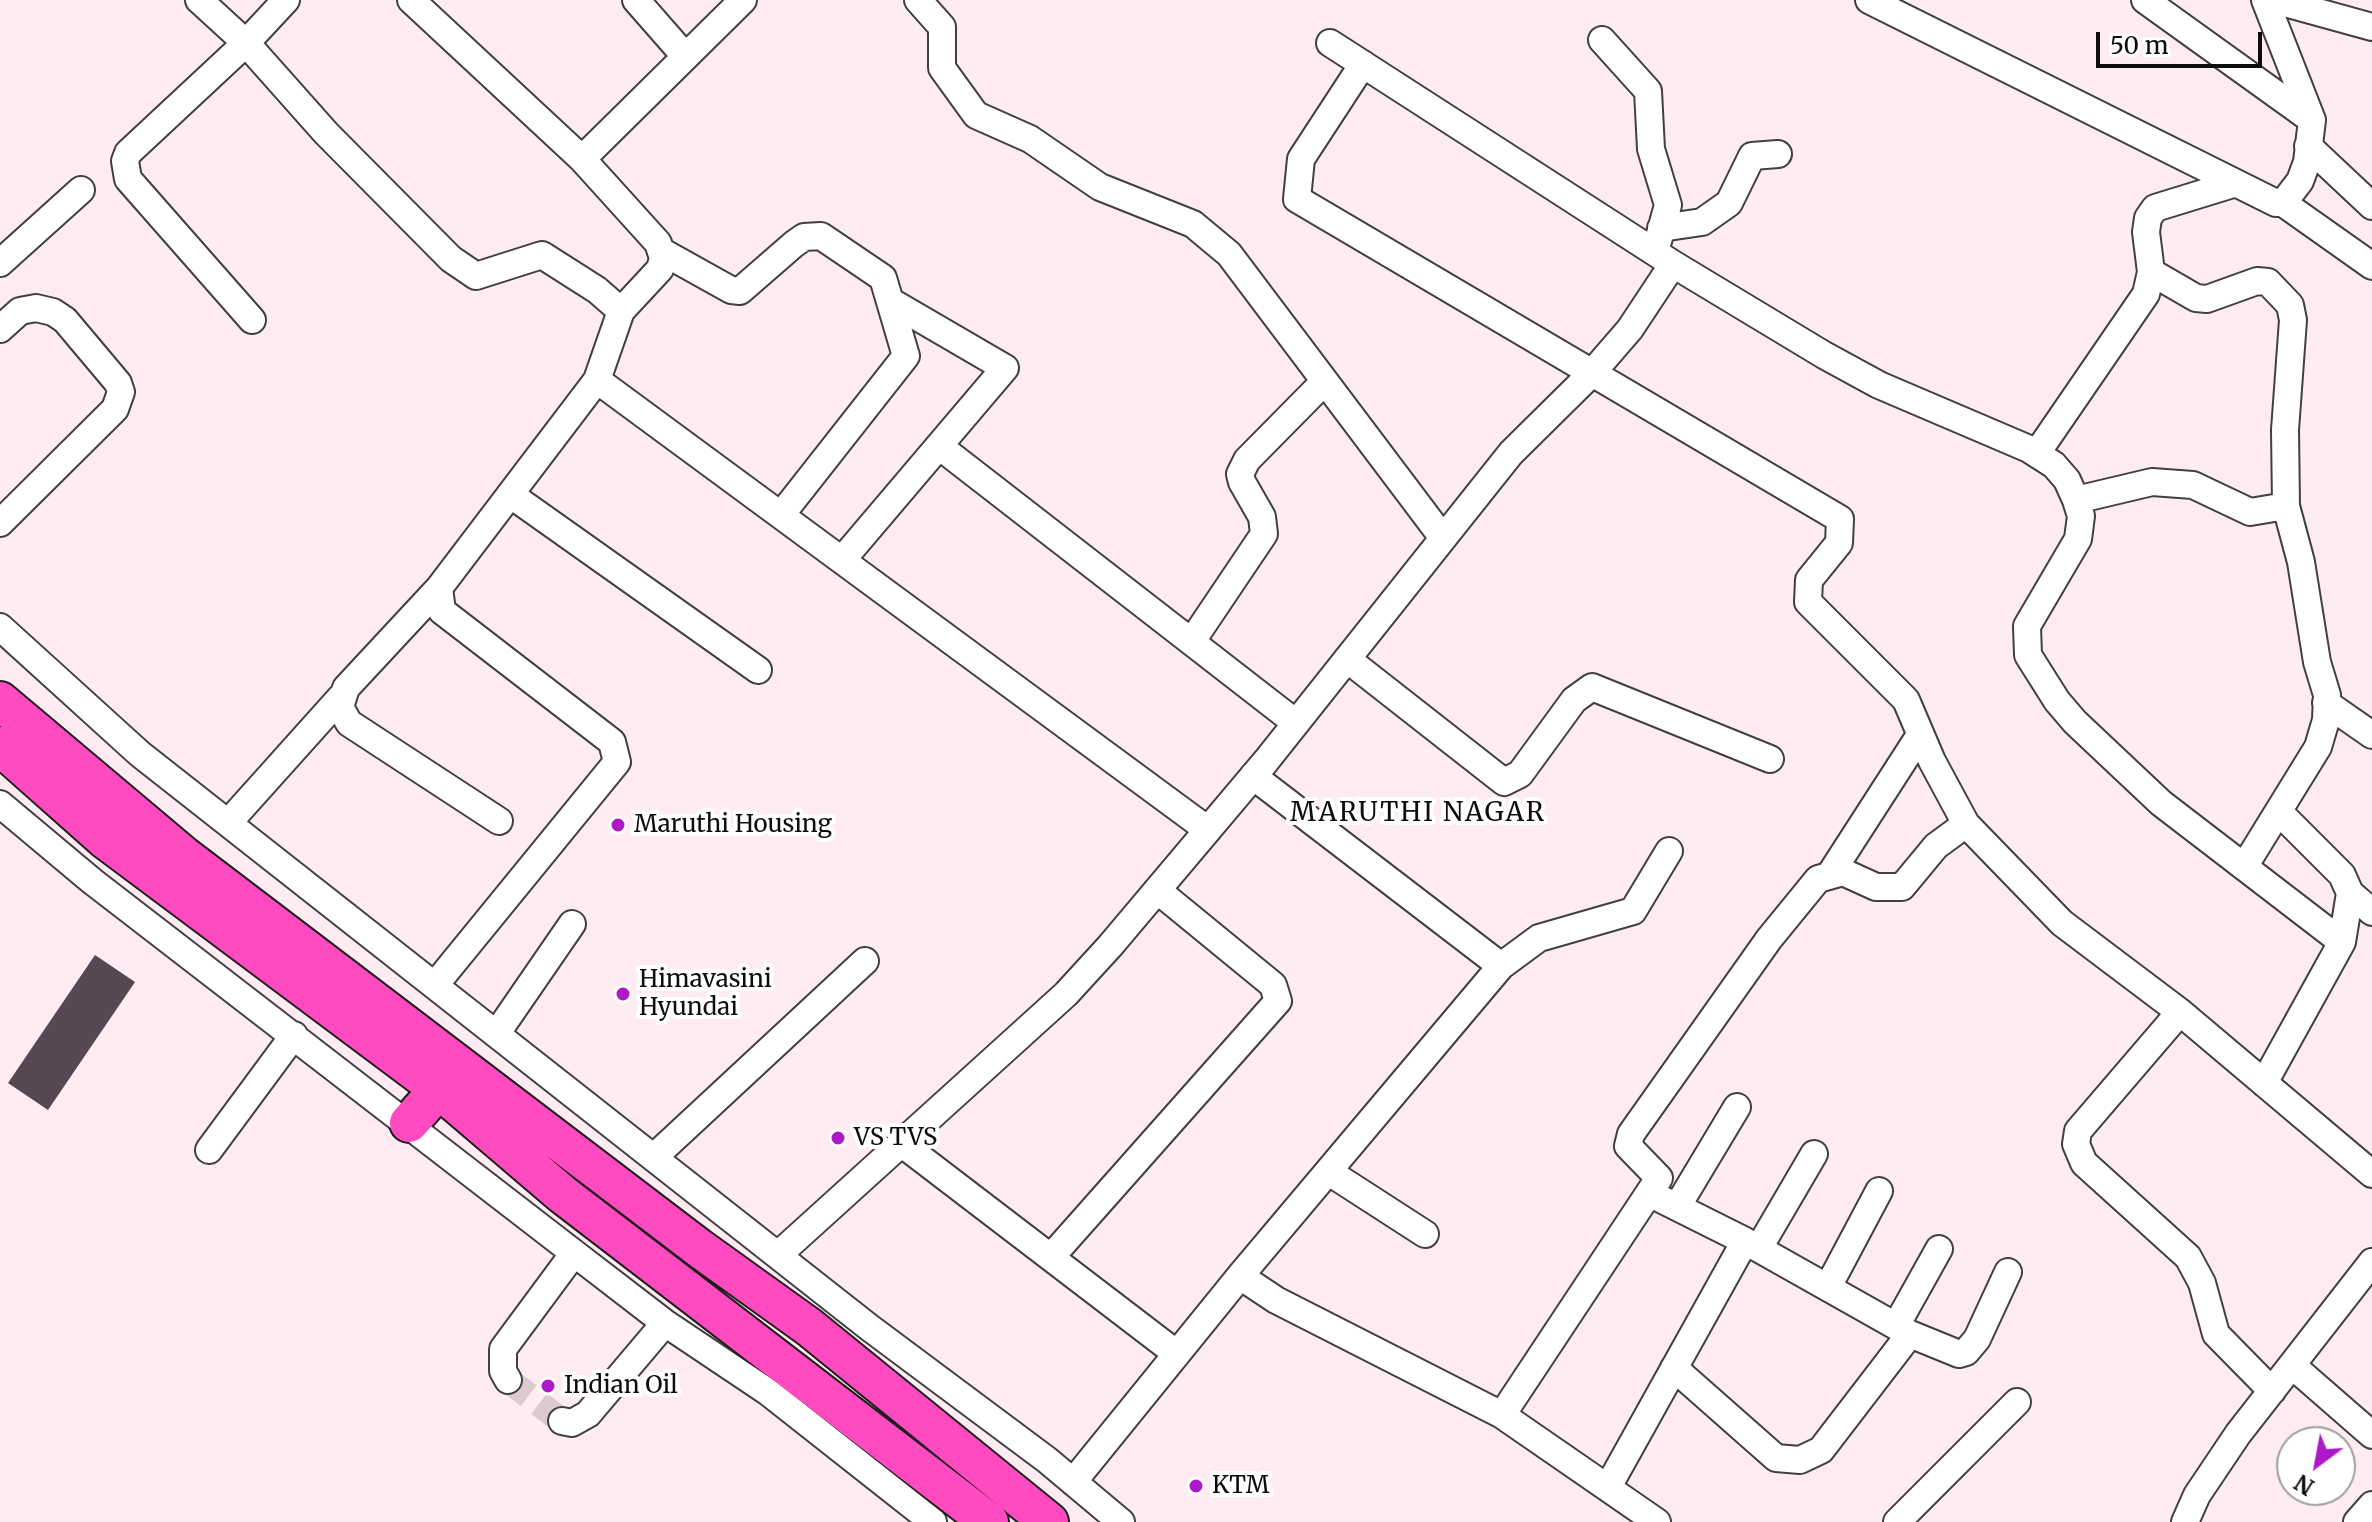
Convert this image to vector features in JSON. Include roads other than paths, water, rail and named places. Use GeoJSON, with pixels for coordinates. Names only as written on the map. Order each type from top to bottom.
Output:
{"type":"FeatureCollection","features":[{"type":"Feature","properties":{"kind":"highway"},"geometry":{"type":"LineString","coordinates":[[0,701],[184,856],[699,1248],[809,1327],[1049,1522]]}},
{"type":"Feature","properties":{"kind":"highway"},"geometry":{"type":"LineString","coordinates":[[0,746],[106,840],[439,1089],[562,1194],[989,1522]]}},
{"type":"Feature","properties":{"kind":"highway"},"geometry":{"type":"LineString","coordinates":[[409,1123],[439,1089]]}},
{"type":"Feature","properties":{"kind":"street"},"geometry":{"type":"LineString","coordinates":[[199,0],[246,43],[326,133],[451,259],[476,276],[542,255],[597,290],[621,311]]}},
{"type":"Feature","properties":{"kind":"street"},"geometry":{"type":"LineString","coordinates":[[252,320],[128,179],[124,170],[128,153],[246,43],[286,0]]}},
{"type":"Feature","properties":{"kind":"street"},"geometry":{"type":"LineString","coordinates":[[411,0],[582,159],[661,251],[731,290],[740,291],[804,237],[821,236],[883,278],[906,356],[781,515]]}},
{"type":"Feature","properties":{"kind":"street"},"geometry":{"type":"LineString","coordinates":[[636,0],[685,56]]}},
{"type":"Feature","properties":{"kind":"street"},"geometry":{"type":"LineString","coordinates":[[582,159],[743,0]]}},
{"type":"Feature","properties":{"kind":"street"},"geometry":{"type":"LineString","coordinates":[[918,0],[942,27],[942,68],[976,115],[1030,139],[1100,187],[1193,224],[1229,254],[1443,538]]}},
{"type":"Feature","properties":{"kind":"street"},"geometry":{"type":"LineString","coordinates":[[1869,0],[2267,201],[2283,203],[2372,266]]}},
{"type":"Feature","properties":{"kind":"street"},"geometry":{"type":"LineString","coordinates":[[2145,0],[2310,133],[2372,206]]}},
{"type":"Feature","properties":{"kind":"street"},"geometry":{"type":"LineString","coordinates":[[2265,0],[2310,133],[2300,181],[2283,203]]}},
{"type":"Feature","properties":{"kind":"street"},"geometry":{"type":"LineString","coordinates":[[2274,0],[2372,27]]}},
{"type":"Feature","properties":{"kind":"street"},"geometry":{"type":"LineString","coordinates":[[778,1255],[1066,994],[1253,776],[1511,453],[1592,373],[1630,329],[1663,248],[1668,205],[1651,149],[1648,91],[1602,40]]}},
{"type":"Feature","properties":{"kind":"street"},"geometry":{"type":"LineString","coordinates":[[1330,43],[1879,385],[2037,453],[2067,480],[2081,516],[2078,539],[2027,626],[2028,655],[2057,701],[2075,722],[2161,803],[2342,942]]}},
{"type":"Feature","properties":{"kind":"street"},"geometry":{"type":"LineString","coordinates":[[1363,64],[1301,159],[1297,199],[1840,519],[1842,536],[1809,580],[1808,602],[1906,700],[1920,735],[1966,824],[2062,923],[2180,1012],[2372,1174]]}},
{"type":"Feature","properties":{"kind":"street"},"geometry":{"type":"LineString","coordinates":[[1663,248],[1729,203],[1752,156],[1778,154]]}},
{"type":"Feature","properties":{"kind":"street"},"geometry":{"type":"LineString","coordinates":[[2037,453],[2140,305],[2151,272],[2146,232],[2148,218],[2155,208],[2233,184]]}},
{"type":"Feature","properties":{"kind":"street"},"geometry":{"type":"LineString","coordinates":[[0,263],[81,190]]}},
{"type":"Feature","properties":{"kind":"street"},"geometry":{"type":"LineString","coordinates":[[228,823],[290,750],[439,588],[511,495],[597,380],[621,311],[652,282],[660,269],[661,251]]}},
{"type":"Feature","properties":{"kind":"street"},"geometry":{"type":"LineString","coordinates":[[2151,272],[2196,298],[2207,299],[2257,281],[2268,282],[2290,305],[2293,320],[2285,430],[2286,506],[2301,562],[2326,703],[2318,747],[2244,867]]}},
{"type":"Feature","properties":{"kind":"street"},"geometry":{"type":"LineString","coordinates":[[842,560],[1005,368],[890,301]]}},
{"type":"Feature","properties":{"kind":"street"},"geometry":{"type":"LineString","coordinates":[[0,329],[20,311],[36,308],[53,312],[74,331],[118,383],[121,392],[115,409],[0,523]]}},
{"type":"Feature","properties":{"kind":"street"},"geometry":{"type":"LineString","coordinates":[[597,380],[1208,830]]}},
{"type":"Feature","properties":{"kind":"street"},"geometry":{"type":"LineString","coordinates":[[1192,641],[1264,534],[1262,517],[1240,474],[1247,460],[1324,382]]}},
{"type":"Feature","properties":{"kind":"street"},"geometry":{"type":"LineString","coordinates":[[939,446],[1296,723]]}},
{"type":"Feature","properties":{"kind":"street"},"geometry":{"type":"LineString","coordinates":[[2076,500],[2152,482],[2193,485],[2250,512],[2286,506]]}},
{"type":"Feature","properties":{"kind":"street"},"geometry":{"type":"LineString","coordinates":[[511,495],[758,670]]}},
{"type":"Feature","properties":{"kind":"street"},"geometry":{"type":"LineString","coordinates":[[435,985],[617,762],[612,742],[442,611],[439,588]]}},
{"type":"Feature","properties":{"kind":"street"},"geometry":{"type":"LineString","coordinates":[[0,627],[140,754],[1121,1522]]}},
{"type":"Feature","properties":{"kind":"street"},"geometry":{"type":"LineString","coordinates":[[1347,659],[1504,782],[1520,774],[1574,700],[1592,687],[1770,759]]}},
{"type":"Feature","properties":{"kind":"street"},"geometry":{"type":"LineString","coordinates":[[341,697],[340,707],[349,723],[499,821]]}},
{"type":"Feature","properties":{"kind":"street"},"geometry":{"type":"LineString","coordinates":[[2326,703],[2372,735]]}},
{"type":"Feature","properties":{"kind":"street"},"geometry":{"type":"LineString","coordinates":[[1831,873],[1920,735]]}},
{"type":"Feature","properties":{"kind":"street"},"geometry":{"type":"LineString","coordinates":[[1253,776],[1501,966]]}},
{"type":"Feature","properties":{"kind":"street"},"geometry":{"type":"LineString","coordinates":[[2279,812],[2342,875],[2350,893],[2372,912]]}},
{"type":"Feature","properties":{"kind":"street"},"geometry":{"type":"LineString","coordinates":[[4,817],[409,1123],[665,1323],[768,1392],[933,1522]]}},
{"type":"Feature","properties":{"kind":"street"},"geometry":{"type":"LineString","coordinates":[[1502,1415],[1659,1178],[1628,1146],[1631,1134],[1769,939],[1818,879],[1831,873],[1849,874],[1876,887],[1902,887],[1936,846],[1966,824]]}},
{"type":"Feature","properties":{"kind":"street"},"geometry":{"type":"LineString","coordinates":[[1073,1482],[1240,1276],[1501,966],[1539,938],[1633,911],[1669,851]]}},
{"type":"Feature","properties":{"kind":"street"},"geometry":{"type":"LineString","coordinates":[[1051,1257],[1273,1011],[1278,1001],[1273,985],[1157,890]]}},
{"type":"Feature","properties":{"kind":"street"},"geometry":{"type":"LineString","coordinates":[[2264,1083],[2342,942],[2350,893]]}},
{"type":"Feature","properties":{"kind":"street"},"geometry":{"type":"LineString","coordinates":[[497,1033],[572,924]]}},
{"type":"Feature","properties":{"kind":"street"},"geometry":{"type":"LineString","coordinates":[[654,1157],[865,961]]}},
{"type":"Feature","properties":{"kind":"street"},"geometry":{"type":"LineString","coordinates":[[2180,1012],[2078,1131],[2076,1144],[2084,1163],[2188,1257],[2202,1283],[2216,1334],[2272,1391]]}},
{"type":"Feature","properties":{"kind":"street"},"geometry":{"type":"LineString","coordinates":[[209,1150],[294,1035]]}},
{"type":"Feature","properties":{"kind":"street"},"geometry":{"type":"LineString","coordinates":[[1677,1207],[1737,1107]]}},
{"type":"Feature","properties":{"kind":"street"},"geometry":{"type":"LineString","coordinates":[[901,1143],[1177,1354]]}},
{"type":"Feature","properties":{"kind":"street"},"geometry":{"type":"LineString","coordinates":[[1608,1487],[1674,1368],[1752,1244],[1814,1154]]}},
{"type":"Feature","properties":{"kind":"street"},"geometry":{"type":"LineString","coordinates":[[1329,1172],[1425,1234]]}},
{"type":"Feature","properties":{"kind":"street"},"geometry":{"type":"LineString","coordinates":[[1828,1287],[1879,1191]]}},
{"type":"Feature","properties":{"kind":"street"},"geometry":{"type":"LineString","coordinates":[[1649,1193],[1752,1244],[1903,1330],[1959,1354],[1966,1352],[1977,1339],[2008,1272]]}},
{"type":"Feature","properties":{"kind":"street"},"geometry":{"type":"LineString","coordinates":[[1674,1368],[1776,1458],[1800,1460],[1821,1450],[1903,1330],[1939,1249]]}},
{"type":"Feature","properties":{"kind":"street"},"geometry":{"type":"LineString","coordinates":[[508,1380],[503,1371],[503,1349],[574,1253]]}},
{"type":"Feature","properties":{"kind":"street"},"geometry":{"type":"LineString","coordinates":[[2185,1522],[2197,1495],[2272,1391],[2294,1367],[2372,1262]]}},
{"type":"Feature","properties":{"kind":"street"},"geometry":{"type":"LineString","coordinates":[[1240,1276],[1276,1300],[1502,1415],[1657,1522]]}},
{"type":"Feature","properties":{"kind":"street"},"geometry":{"type":"LineString","coordinates":[[562,1421],[572,1423],[588,1414],[665,1323]]}},
{"type":"Feature","properties":{"kind":"street"},"geometry":{"type":"LineString","coordinates":[[2294,1367],[2372,1435]]}},
{"type":"Feature","properties":{"kind":"street"},"geometry":{"type":"LineString","coordinates":[[1897,1522],[2017,1402]]}},
{"type":"Feature","properties":{"kind":"street"},"geometry":{"type":"LineString","coordinates":[[2357,1522],[2372,1505]]}},
{"type":"Feature","properties":{"kind":"tunnel"},"geometry":{"type":"LineString","coordinates":[[508,1380],[562,1421]]}},
{"type":"Feature","properties":{"kind":"place","name":"Maruthi Housing"},"geometry":{"type":"Point","coordinates":[618,825]}},
{"type":"Feature","properties":{"kind":"place","name":"Himavasini Hyundai"},"geometry":{"type":"Point","coordinates":[623,994]}},
{"type":"Feature","properties":{"kind":"place","name":"VS TVS"},"geometry":{"type":"Point","coordinates":[838,1138]}},
{"type":"Feature","properties":{"kind":"place","name":"Indian Oil"},"geometry":{"type":"Point","coordinates":[548,1386]}},
{"type":"Feature","properties":{"kind":"place","name":"KTM"},"geometry":{"type":"Point","coordinates":[1196,1486]}},
{"type":"Feature","properties":{"kind":"district","name":"MARUTHI NAGAR"},"geometry":{"type":"Point","coordinates":[1418,814]}}]}
